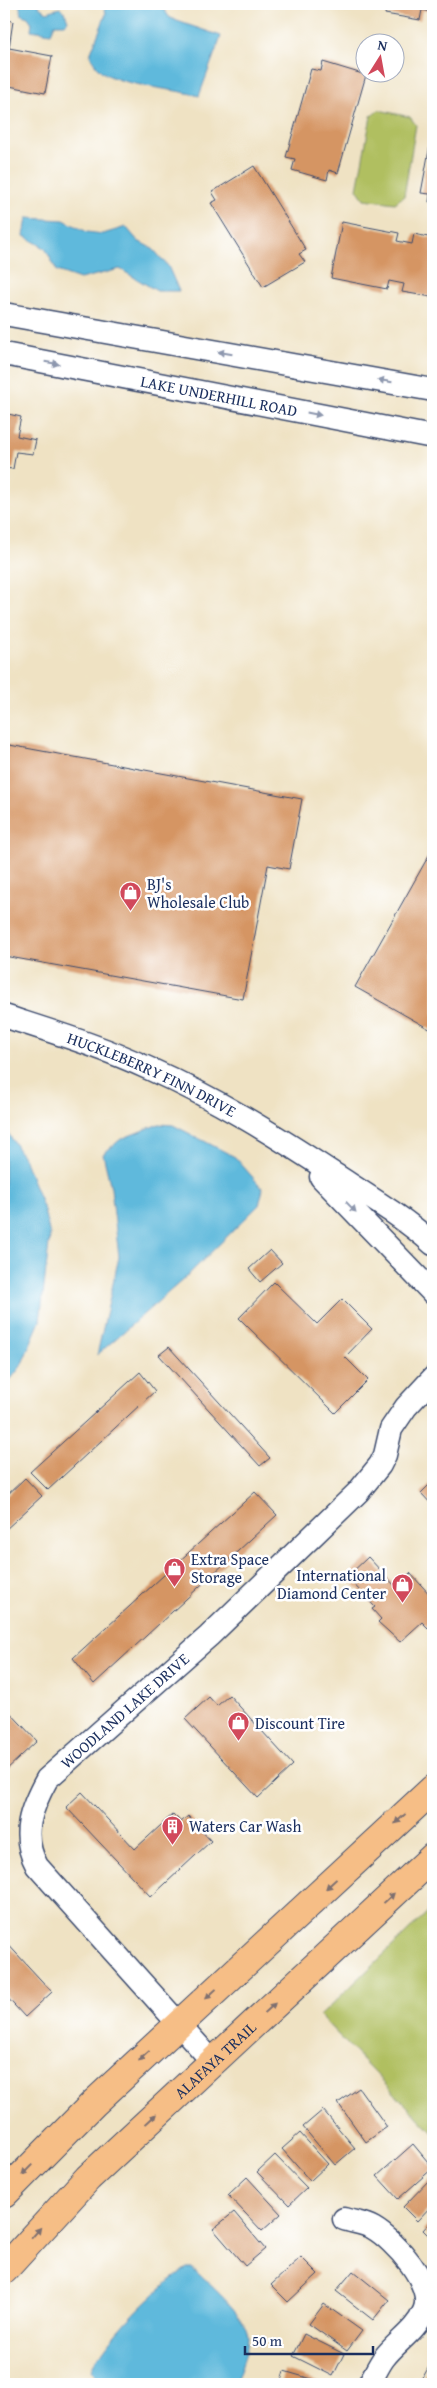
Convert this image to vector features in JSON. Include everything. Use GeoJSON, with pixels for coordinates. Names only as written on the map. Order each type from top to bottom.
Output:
{"type":"FeatureCollection","features":[{"type":"Feature","properties":{"kind":"main road"},"geometry":{"type":"LineString","coordinates":[[4,2194],[94,2103],[433,1788]]}},
{"type":"Feature","properties":{"kind":"main road","name":"ALAFAYA TRAIL"},"geometry":{"type":"LineString","coordinates":[[4,2270],[88,2178],[433,1857]]}},
{"type":"Feature","properties":{"kind":"street"},"geometry":{"type":"LineString","coordinates":[[4,314],[433,390]]}},
{"type":"Feature","properties":{"kind":"street","name":"LAKE UNDERHILL ROAD"},"geometry":{"type":"LineString","coordinates":[[4,354],[433,438]]}},
{"type":"Feature","properties":{"kind":"street","name":"HUCKLEBERRY FINN DRIVE"},"geometry":{"type":"LineString","coordinates":[[4,1016],[69,1037],[149,1068],[213,1100],[293,1147],[413,1226],[433,1244]]}},
{"type":"Feature","properties":{"kind":"street","name":"HUCKLEBERRY FINN DRIVE"},"geometry":{"type":"LineString","coordinates":[[293,1147],[433,1293]]}},
{"type":"Feature","properties":{"kind":"street","name":"WOODLAND LAKE DRIVE"},"geometry":{"type":"LineString","coordinates":[[213,2062],[180,2023],[37,1866],[29,1852],[28,1826],[35,1801],[47,1779],[209,1636],[358,1492],[380,1465],[385,1455],[391,1429],[406,1407],[433,1378]]}},
{"type":"Feature","properties":{"kind":"street"},"geometry":{"type":"LineString","coordinates":[[344,2219],[372,2227],[393,2244],[426,2287],[425,2310],[414,2328],[384,2358],[369,2384]]}},
{"type":"Feature","properties":{"kind":"green space"},"geometry":{"type":"Polygon","coordinates":[[[379,110],[410,117],[416,125],[404,196],[395,203],[364,199],[357,189],[371,116],[379,110]]]}},
{"type":"Feature","properties":{"kind":"green space"},"geometry":{"type":"Polygon","coordinates":[[[433,1907],[433,2133],[320,2016],[433,1907]]]}},
{"type":"Feature","properties":{"kind":"water"},"geometry":{"type":"Polygon","coordinates":[[[19,4],[40,4],[39,7],[47,12],[60,8],[65,12],[68,21],[65,24],[55,24],[51,33],[31,30],[32,23],[28,17],[22,15],[19,4]]]}},
{"type":"Feature","properties":{"kind":"water"},"geometry":{"type":"Polygon","coordinates":[[[104,4],[161,4],[169,17],[221,36],[199,96],[130,83],[106,74],[98,68],[90,55],[106,14],[104,4]]]}},
{"type":"Feature","properties":{"kind":"water"},"geometry":{"type":"Polygon","coordinates":[[[27,218],[64,220],[87,232],[103,234],[126,227],[138,241],[153,249],[168,266],[179,291],[157,291],[120,269],[80,279],[57,271],[45,248],[24,236],[27,218]]]}},
{"type":"Feature","properties":{"kind":"water"},"geometry":{"type":"Polygon","coordinates":[[[159,1124],[173,1125],[235,1157],[263,1189],[259,1205],[186,1277],[97,1355],[119,1257],[111,1188],[103,1154],[121,1139],[159,1124]]]}},
{"type":"Feature","properties":{"kind":"water"},"geometry":{"type":"Polygon","coordinates":[[[4,1126],[25,1161],[43,1207],[50,1235],[40,1321],[21,1366],[4,1388],[4,1126]]]}},
{"type":"Feature","properties":{"kind":"water"},"geometry":{"type":"Polygon","coordinates":[[[433,2012],[433,2068],[427,2038],[433,2012]]]}},
{"type":"Feature","properties":{"kind":"water"},"geometry":{"type":"Polygon","coordinates":[[[187,2268],[192,2268],[225,2299],[246,2328],[248,2336],[247,2348],[235,2384],[99,2384],[92,2369],[109,2343],[148,2300],[187,2268]]]}},
{"type":"Feature","properties":{"kind":"building"},"geometry":{"type":"Polygon","coordinates":[[[387,4],[433,4],[433,12],[422,10],[420,20],[385,14],[387,4]]]}},
{"type":"Feature","properties":{"kind":"building"},"geometry":{"type":"Polygon","coordinates":[[[4,20],[13,21],[9,48],[52,56],[45,93],[4,85],[4,20]]]}},
{"type":"Feature","properties":{"kind":"building"},"geometry":{"type":"Polygon","coordinates":[[[323,62],[354,71],[354,82],[364,82],[338,173],[329,170],[327,180],[292,170],[295,159],[286,157],[311,69],[321,71],[323,62]]]}},
{"type":"Feature","properties":{"kind":"building"},"geometry":{"type":"Polygon","coordinates":[[[432,134],[433,203],[429,202],[430,194],[421,193],[432,134]]]}},
{"type":"Feature","properties":{"kind":"building"},"geometry":{"type":"Polygon","coordinates":[[[254,166],[306,250],[299,254],[305,262],[263,287],[211,203],[217,200],[212,192],[254,166]]]}},
{"type":"Feature","properties":{"kind":"building"},"geometry":{"type":"Polygon","coordinates":[[[342,222],[399,233],[397,241],[412,244],[414,234],[433,238],[432,297],[402,292],[404,284],[389,281],[387,289],[331,278],[342,222]]]}},
{"type":"Feature","properties":{"kind":"building"},"geometry":{"type":"Polygon","coordinates":[[[4,413],[21,417],[17,436],[36,440],[33,454],[16,452],[13,469],[4,468],[4,413]]]}},
{"type":"Feature","properties":{"kind":"building","name":"BJ's Wholesale Club"},"geometry":{"type":"Polygon","coordinates":[[[4,744],[302,799],[289,869],[268,865],[243,999],[4,956],[4,744]]]}},
{"type":"Feature","properties":{"kind":"building"},"geometry":{"type":"Polygon","coordinates":[[[433,848],[433,1031],[355,987],[433,848]]]}},
{"type":"Feature","properties":{"kind":"building"},"geometry":{"type":"Polygon","coordinates":[[[270,1250],[282,1263],[260,1282],[249,1269],[270,1250]]]}},
{"type":"Feature","properties":{"kind":"building"},"geometry":{"type":"Polygon","coordinates":[[[274,1282],[317,1324],[342,1299],[372,1329],[345,1357],[368,1380],[335,1413],[239,1318],[274,1282]]]}},
{"type":"Feature","properties":{"kind":"building"},"geometry":{"type":"Polygon","coordinates":[[[169,1347],[270,1458],[260,1466],[159,1355],[169,1347]]]}},
{"type":"Feature","properties":{"kind":"building"},"geometry":{"type":"Polygon","coordinates":[[[140,1372],[155,1391],[48,1490],[30,1472],[140,1372]]]}},
{"type":"Feature","properties":{"kind":"building"},"geometry":{"type":"Polygon","coordinates":[[[25,1478],[42,1496],[4,1531],[4,1498],[25,1478]]]}},
{"type":"Feature","properties":{"kind":"building"},"geometry":{"type":"Polygon","coordinates":[[[433,1481],[433,1506],[421,1493],[433,1481]]]}},
{"type":"Feature","properties":{"kind":"building","name":"Extra Space Storage"},"geometry":{"type":"Polygon","coordinates":[[[255,1492],[277,1515],[94,1684],[73,1658],[255,1492]]]}},
{"type":"Feature","properties":{"kind":"building","name":"International Diamond Center"},"geometry":{"type":"Polygon","coordinates":[[[368,1557],[396,1587],[410,1573],[433,1598],[433,1622],[428,1628],[422,1622],[400,1642],[378,1622],[381,1619],[372,1609],[375,1607],[347,1577],[368,1557]]]}},
{"type":"Feature","properties":{"kind":"building","name":"Discount Tire"},"geometry":{"type":"Polygon","coordinates":[[[229,1695],[293,1765],[258,1798],[185,1719],[209,1697],[217,1706],[229,1695]]]}},
{"type":"Feature","properties":{"kind":"building"},"geometry":{"type":"Polygon","coordinates":[[[4,1706],[37,1741],[4,1772],[4,1706]]]}},
{"type":"Feature","properties":{"kind":"building","name":"Waters Car Wash"},"geometry":{"type":"Polygon","coordinates":[[[82,1792],[135,1849],[173,1814],[181,1822],[188,1816],[211,1841],[151,1897],[66,1807],[82,1792]]]}},
{"type":"Feature","properties":{"kind":"building"},"geometry":{"type":"Polygon","coordinates":[[[4,1940],[52,1992],[25,2017],[4,1994],[4,1940]]]}},
{"type":"Feature","properties":{"kind":"building"},"geometry":{"type":"Polygon","coordinates":[[[359,2088],[387,2127],[366,2142],[338,2103],[359,2088]]]}},
{"type":"Feature","properties":{"kind":"building"},"geometry":{"type":"Polygon","coordinates":[[[323,2110],[355,2148],[335,2165],[303,2127],[323,2110]]]}},
{"type":"Feature","properties":{"kind":"building"},"geometry":{"type":"Polygon","coordinates":[[[300,2133],[328,2164],[310,2181],[282,2149],[300,2133]]]}},
{"type":"Feature","properties":{"kind":"building"},"geometry":{"type":"Polygon","coordinates":[[[413,2144],[433,2168],[398,2199],[377,2176],[413,2144]]]}},
{"type":"Feature","properties":{"kind":"building"},"geometry":{"type":"Polygon","coordinates":[[[275,2155],[307,2188],[289,2205],[257,2172],[275,2155]]]}},
{"type":"Feature","properties":{"kind":"building"},"geometry":{"type":"Polygon","coordinates":[[[433,2176],[433,2204],[417,2221],[403,2207],[433,2176]]]}},
{"type":"Feature","properties":{"kind":"building"},"geometry":{"type":"Polygon","coordinates":[[[247,2177],[281,2214],[262,2231],[228,2195],[247,2177]]]}},
{"type":"Feature","properties":{"kind":"building"},"geometry":{"type":"Polygon","coordinates":[[[234,2212],[265,2249],[245,2266],[213,2229],[234,2212]]]}},
{"type":"Feature","properties":{"kind":"building"},"geometry":{"type":"Polygon","coordinates":[[[433,2219],[433,2240],[423,2230],[433,2219]]]}},
{"type":"Feature","properties":{"kind":"building"},"geometry":{"type":"Polygon","coordinates":[[[301,2257],[318,2274],[288,2302],[271,2285],[301,2257]]]}},
{"type":"Feature","properties":{"kind":"building"},"geometry":{"type":"Polygon","coordinates":[[[353,2271],[389,2300],[373,2320],[336,2291],[353,2271]]]}},
{"type":"Feature","properties":{"kind":"building"},"geometry":{"type":"Polygon","coordinates":[[[324,2304],[362,2331],[347,2351],[309,2324],[324,2304]]]}},
{"type":"Feature","properties":{"kind":"building"},"geometry":{"type":"Polygon","coordinates":[[[304,2334],[344,2354],[333,2376],[293,2356],[304,2334]]]}},
{"type":"Feature","properties":{"kind":"building"},"geometry":{"type":"Polygon","coordinates":[[[433,2359],[433,2384],[427,2384],[421,2381],[433,2359]]]}},
{"type":"Feature","properties":{"kind":"building"},"geometry":{"type":"Polygon","coordinates":[[[284,2371],[328,2384],[280,2384],[284,2371]]]}},
{"type":"Feature","properties":{"kind":"place","name":"BJ's Wholesale Club"},"geometry":{"type":"Point","coordinates":[131,912]}},
{"type":"Feature","properties":{"kind":"place","name":"Extra Space Storage"},"geometry":{"type":"Point","coordinates":[175,1587]}},
{"type":"Feature","properties":{"kind":"place","name":"International Diamond Center"},"geometry":{"type":"Point","coordinates":[402,1603]}},
{"type":"Feature","properties":{"kind":"place","name":"Discount Tire"},"geometry":{"type":"Point","coordinates":[239,1742]}},
{"type":"Feature","properties":{"kind":"place","name":"Waters Car Wash"},"geometry":{"type":"Point","coordinates":[173,1845]}}]}
